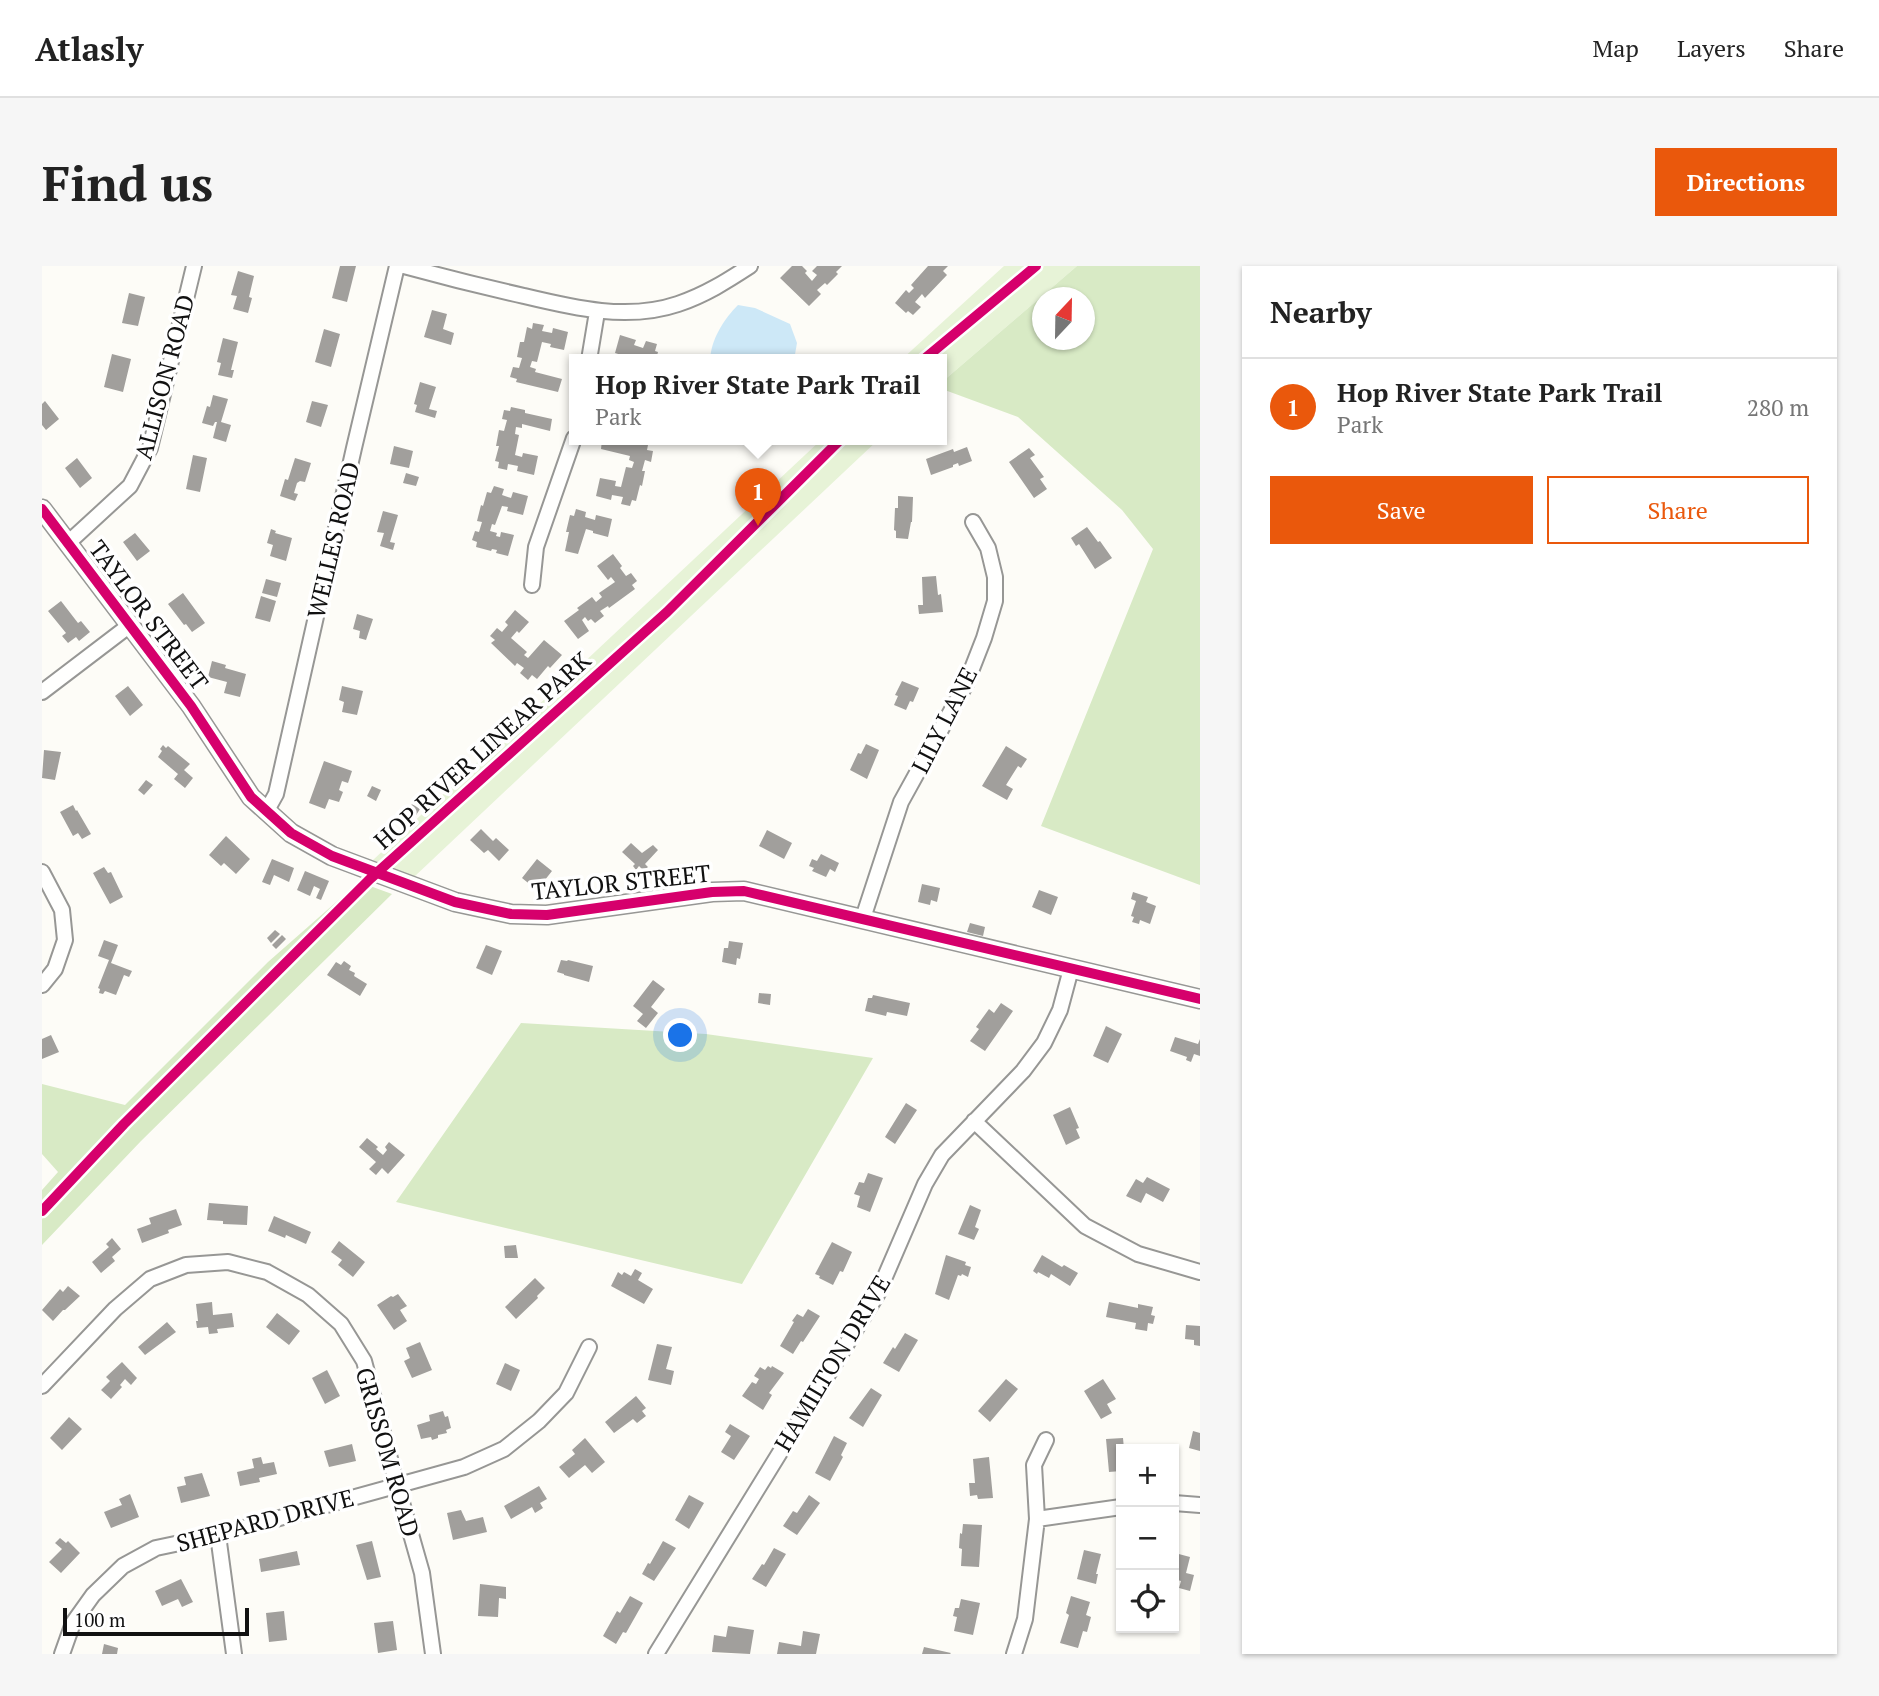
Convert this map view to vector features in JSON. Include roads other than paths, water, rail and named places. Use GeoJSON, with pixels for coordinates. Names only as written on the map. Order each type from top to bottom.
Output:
{"type":"FeatureCollection","features":[{"type":"Feature","properties":{"kind":"street","name":"ALLISON ROAD"},"geometry":{"type":"LineString","coordinates":[[68,543],[130,486],[150,447],[194,266]]}},
{"type":"Feature","properties":{"kind":"street","name":"WELLES ROAD"},"geometry":{"type":"LineString","coordinates":[[266,812],[276,794],[397,266]]}},
{"type":"Feature","properties":{"kind":"street"},"geometry":{"type":"LineString","coordinates":[[404,266],[485,288],[597,312],[639,312],[677,305],[713,290],[750,266]]}},
{"type":"Feature","properties":{"kind":"street"},"geometry":{"type":"LineString","coordinates":[[590,354],[597,312]]}},
{"type":"Feature","properties":{"kind":"street"},"geometry":{"type":"LineString","coordinates":[[532,585],[536,547],[572,445]]}},
{"type":"Feature","properties":{"kind":"street","name":"TAYLOR STREET"},"geometry":{"type":"LineString","coordinates":[[42,509],[191,706],[251,797],[291,833],[332,856],[456,902],[512,914],[547,915],[712,892],[744,891],[1200,999]]}},
{"type":"Feature","properties":{"kind":"street","name":"LILY LANE"},"geometry":{"type":"LineString","coordinates":[[863,918],[901,802],[966,684],[995,601],[995,577],[989,553],[973,522]]}},
{"type":"Feature","properties":{"kind":"street"},"geometry":{"type":"LineString","coordinates":[[42,692],[130,625]]}},
{"type":"Feature","properties":{"kind":"street"},"geometry":{"type":"LineString","coordinates":[[42,872],[62,910],[65,940],[55,969],[42,985]]}},
{"type":"Feature","properties":{"kind":"street","name":"HAMILTON DRIVE"},"geometry":{"type":"LineString","coordinates":[[656,1654],[878,1293],[925,1184],[942,1154],[1023,1071],[1044,1043],[1060,1010],[1071,969]]}},
{"type":"Feature","properties":{"kind":"street"},"geometry":{"type":"LineString","coordinates":[[974,1121],[1084,1226],[1138,1254],[1200,1272]]}},
{"type":"Feature","properties":{"kind":"street","name":"GRISSOM ROAD"},"geometry":{"type":"LineString","coordinates":[[42,1386],[115,1309],[150,1279],[186,1265],[228,1262],[267,1272],[308,1295],[341,1324],[364,1361],[422,1573],[433,1654]]}},
{"type":"Feature","properties":{"kind":"street","name":"SHEPARD DRIVE"},"geometry":{"type":"LineString","coordinates":[[62,1654],[73,1623],[93,1595],[123,1566],[156,1548],[218,1535],[464,1468],[504,1449],[566,1393],[589,1347]]}},
{"type":"Feature","properties":{"kind":"street"},"geometry":{"type":"LineString","coordinates":[[1014,1654],[1025,1619],[1037,1519],[1034,1465],[1046,1440]]}},
{"type":"Feature","properties":{"kind":"street"},"geometry":{"type":"LineString","coordinates":[[1179,1503],[1200,1505]]}},
{"type":"Feature","properties":{"kind":"street"},"geometry":{"type":"LineString","coordinates":[[1037,1519],[1116,1508]]}},
{"type":"Feature","properties":{"kind":"street"},"geometry":{"type":"LineString","coordinates":[[218,1535],[234,1654]]}},
{"type":"Feature","properties":{"kind":"water"},"geometry":{"type":"Polygon","coordinates":[[[738,305],[755,308],[790,324],[797,343],[795,354],[711,354],[719,330],[738,305]]]}},
{"type":"Feature","properties":{"kind":"place","name":"Hop River State Park Trail"},"geometry":{"type":"Point","coordinates":[758,526]}}]}
